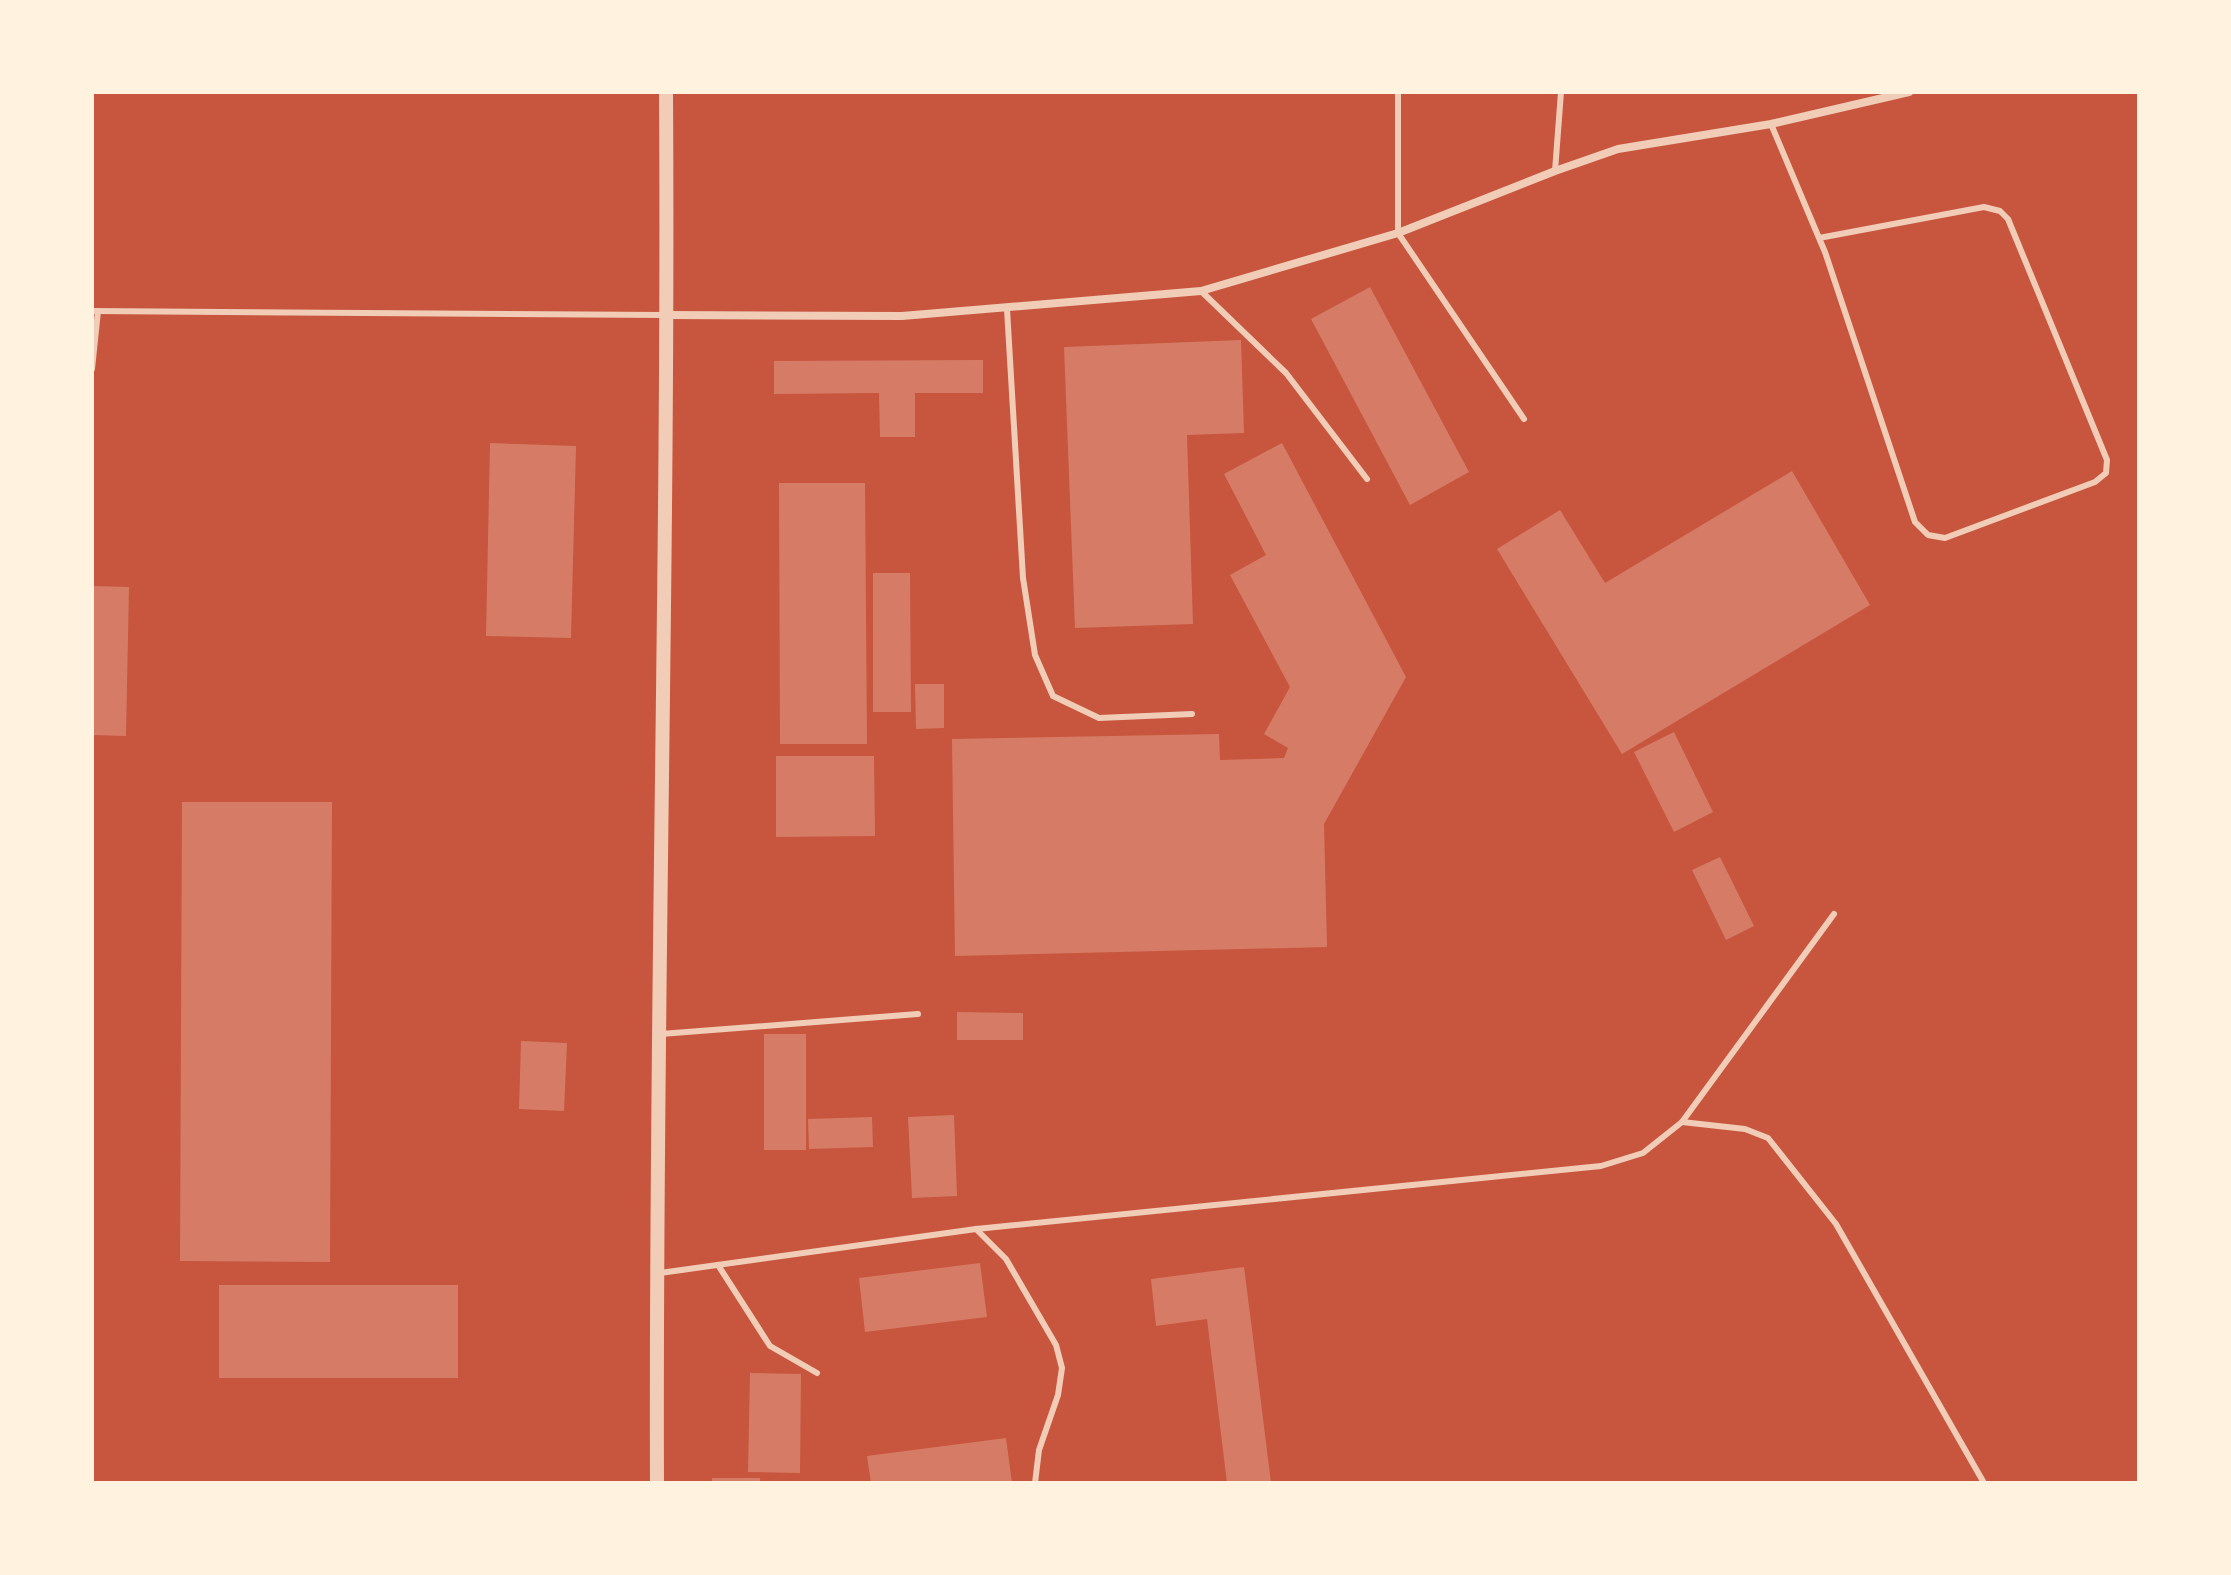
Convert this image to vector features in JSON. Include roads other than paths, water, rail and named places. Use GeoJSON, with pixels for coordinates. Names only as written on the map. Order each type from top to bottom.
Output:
{"type":"FeatureCollection","features":[{"type":"Feature","properties":{"kind":"street"},"geometry":{"type":"LineString","coordinates":[[657,1483],[656,1273],[667,315],[666,92]]}},
{"type":"Feature","properties":{"kind":"street"},"geometry":{"type":"LineString","coordinates":[[667,315],[902,316],[1201,291],[1398,233],[1618,149],[1771,124],[1909,92]]}},
{"type":"Feature","properties":{"kind":"lane"},"geometry":{"type":"LineString","coordinates":[[1398,92],[1398,233],[1524,419]]}},
{"type":"Feature","properties":{"kind":"lane"},"geometry":{"type":"LineString","coordinates":[[1555,171],[1561,92]]}},
{"type":"Feature","properties":{"kind":"lane"},"geometry":{"type":"LineString","coordinates":[[1771,124],[1819,238],[1915,522],[1928,535],[1945,538],[2095,482],[2106,473],[2107,460],[2008,219],[2000,211],[1984,207],[1819,238]]}},
{"type":"Feature","properties":{"kind":"lane"},"geometry":{"type":"LineString","coordinates":[[1201,291],[1286,373],[1367,479]]}},
{"type":"Feature","properties":{"kind":"lane"},"geometry":{"type":"LineString","coordinates":[[1007,309],[1023,578],[1035,655],[1053,696],[1099,718],[1192,714]]}},
{"type":"Feature","properties":{"kind":"lane"},"geometry":{"type":"LineString","coordinates":[[92,369],[95,311],[667,315]]}},
{"type":"Feature","properties":{"kind":"lane"},"geometry":{"type":"LineString","coordinates":[[656,1273],[976,1229],[1601,1166],[1643,1153],[1682,1122],[1834,914]]}},
{"type":"Feature","properties":{"kind":"lane"},"geometry":{"type":"LineString","coordinates":[[661,1034],[918,1014]]}},
{"type":"Feature","properties":{"kind":"lane"},"geometry":{"type":"LineString","coordinates":[[1682,1122],[1745,1129],[1768,1138],[1836,1224],[1984,1483]]}},
{"type":"Feature","properties":{"kind":"lane"},"geometry":{"type":"LineString","coordinates":[[976,1229],[1006,1259],[1056,1345],[1062,1368],[1058,1395],[1039,1450],[1035,1483]]}},
{"type":"Feature","properties":{"kind":"lane"},"geometry":{"type":"LineString","coordinates":[[718,1265],[770,1346],[817,1373]]}}]}
